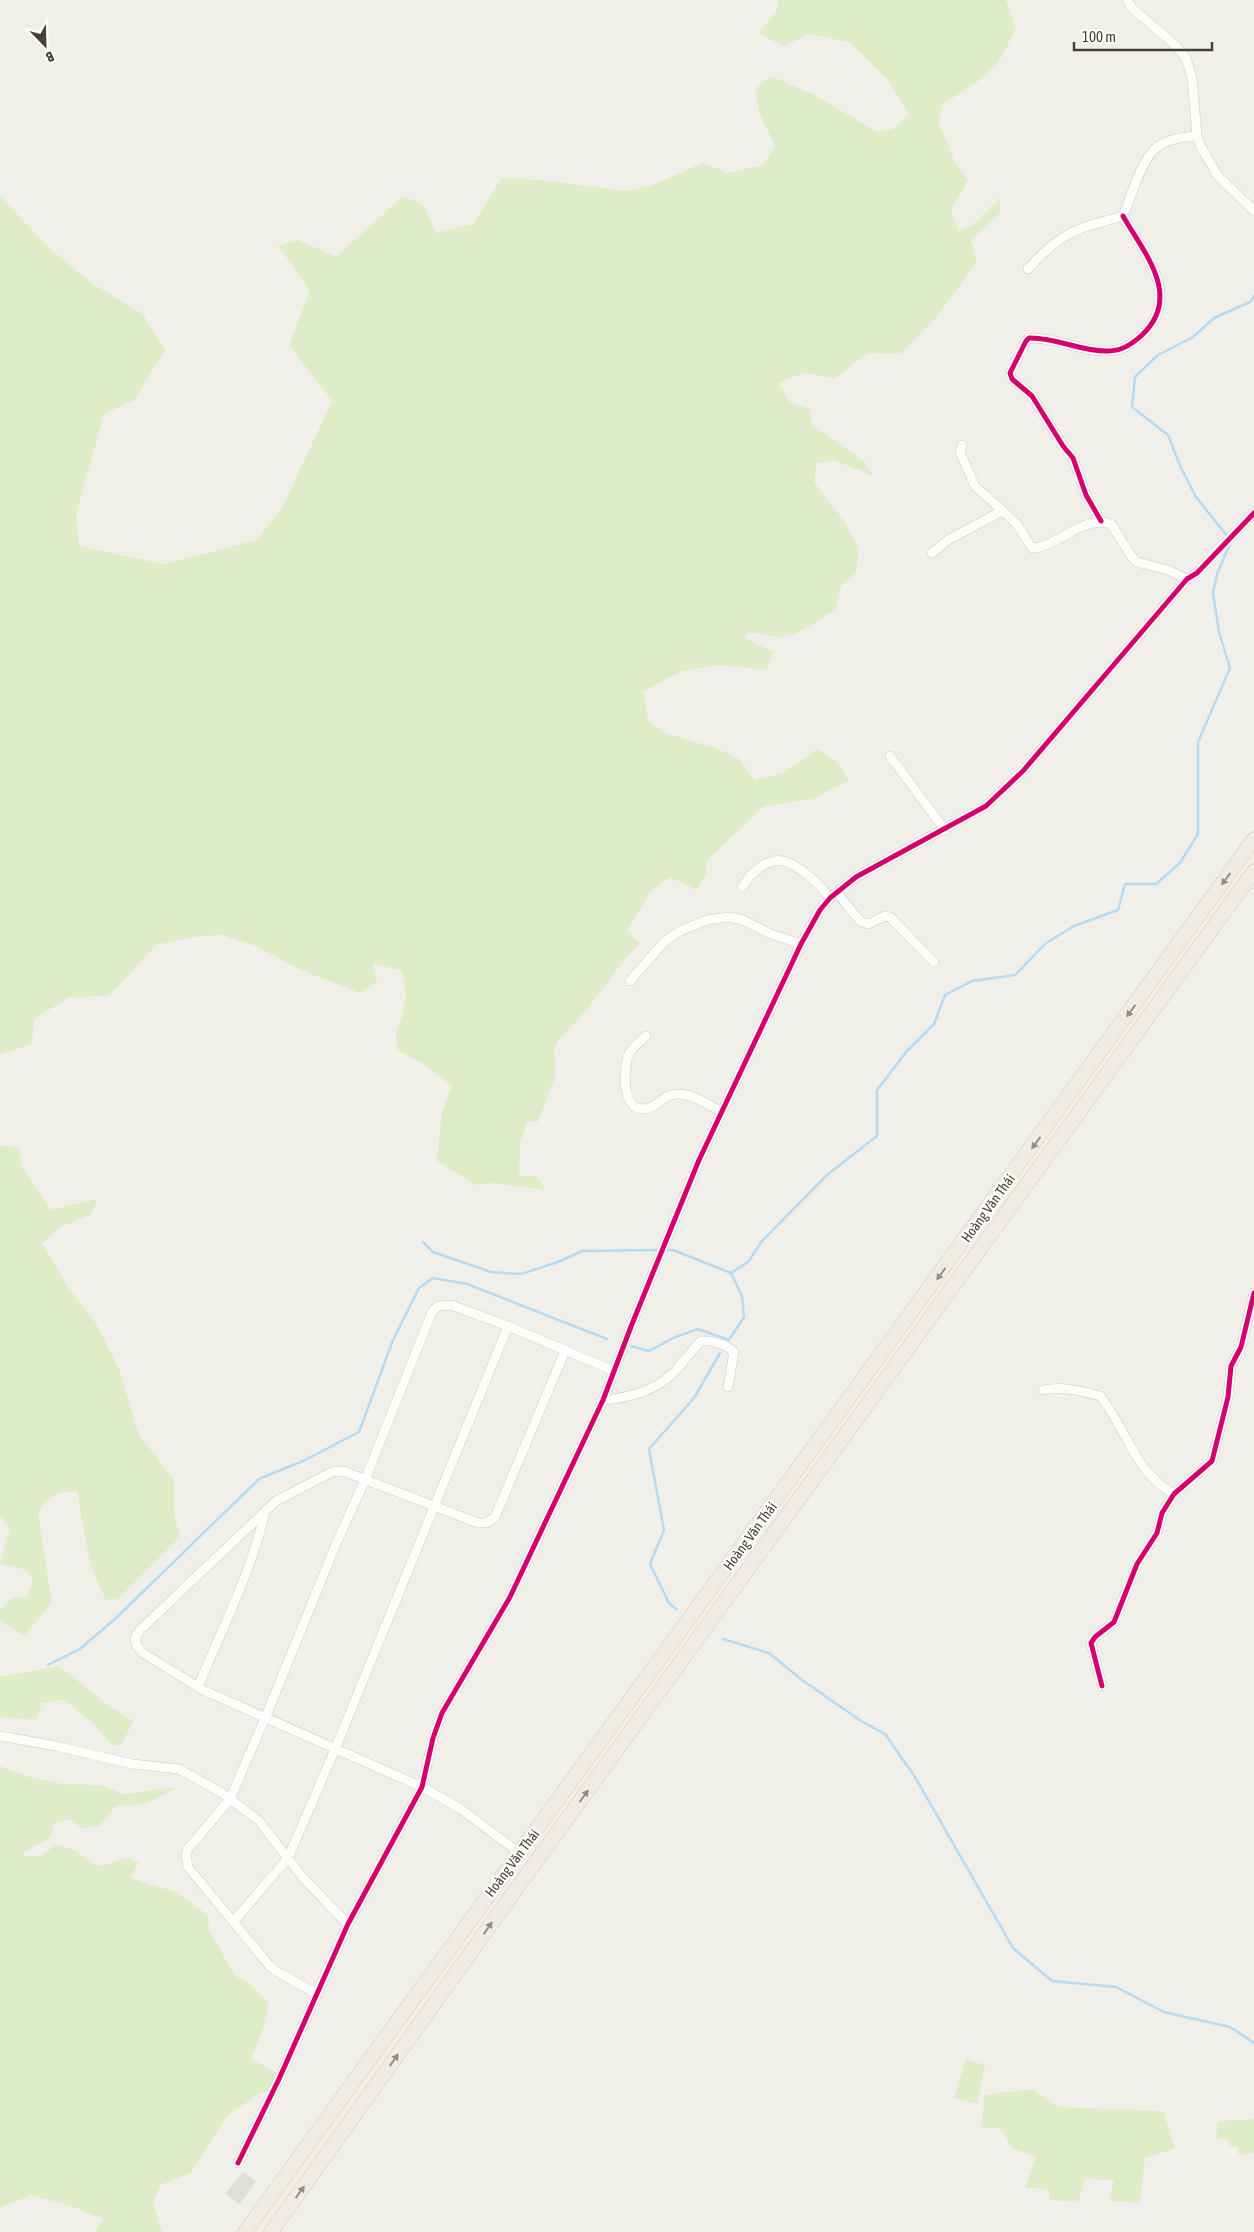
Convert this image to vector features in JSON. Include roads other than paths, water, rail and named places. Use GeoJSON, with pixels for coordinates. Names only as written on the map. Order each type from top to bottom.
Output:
{"type":"FeatureCollection","features":[{"type":"Feature","properties":{"kind":"main road","name":"Hoàng Văn Thái"},"geometry":{"type":"LineString","coordinates":[[245,2232],[518,1852],[921,1302],[1254,839]]}},
{"type":"Feature","properties":{"kind":"main road","name":"Hoàng Văn Thái"},"geometry":{"type":"LineString","coordinates":[[271,2232],[534,1864],[1254,871]]}},
{"type":"Feature","properties":{"kind":"main road"},"geometry":{"type":"LineString","coordinates":[[518,1852],[534,1864]]}},
{"type":"Feature","properties":{"kind":"street"},"geometry":{"type":"LineString","coordinates":[[1127,0],[1132,8],[1174,44],[1186,58],[1192,78],[1197,136],[1201,147],[1218,176],[1254,212]]}},
{"type":"Feature","properties":{"kind":"street"},"geometry":{"type":"LineString","coordinates":[[1028,268],[1038,257],[1068,235],[1085,227],[1123,216],[1152,151],[1174,138],[1197,136]]}},
{"type":"Feature","properties":{"kind":"street"},"geometry":{"type":"LineString","coordinates":[[1101,521],[1086,495],[1073,458],[1063,446],[1032,396],[1012,379],[1010,373],[1029,338],[1092,350],[1109,351],[1123,349],[1146,331],[1158,312],[1161,298],[1159,282],[1123,216]]}},
{"type":"Feature","properties":{"kind":"street"},"geometry":{"type":"LineString","coordinates":[[962,445],[960,452],[975,486],[1017,524],[1032,548],[1045,546],[1078,528],[1101,521],[1111,524],[1137,562],[1168,570],[1187,580]]}},
{"type":"Feature","properties":{"kind":"street"},"geometry":{"type":"LineString","coordinates":[[932,553],[948,540],[1002,511]]}},
{"type":"Feature","properties":{"kind":"street"},"geometry":{"type":"LineString","coordinates":[[1232,534],[1254,513]]}},
{"type":"Feature","properties":{"kind":"street"},"geometry":{"type":"LineString","coordinates":[[238,2163],[279,2079],[348,1924],[422,1787],[433,1738],[442,1713],[510,1597],[603,1400],[695,1169],[801,944],[820,910],[833,896],[856,877],[986,806],[1023,772],[1187,580],[1197,573],[1224,543]]}},
{"type":"Feature","properties":{"kind":"street"},"geometry":{"type":"LineString","coordinates":[[890,756],[945,830]]}},
{"type":"Feature","properties":{"kind":"street"},"geometry":{"type":"LineString","coordinates":[[742,887],[752,873],[764,864],[781,860],[791,865],[833,896],[861,922],[868,924],[885,916],[890,916],[934,962]]}},
{"type":"Feature","properties":{"kind":"street"},"geometry":{"type":"LineString","coordinates":[[630,980],[664,942],[680,931],[707,920],[729,917],[743,920],[771,934],[801,944]]}},
{"type":"Feature","properties":{"kind":"street"},"geometry":{"type":"LineString","coordinates":[[646,1036],[630,1053],[626,1094],[631,1104],[640,1109],[653,1107],[667,1096],[686,1094],[722,1112]]}},
{"type":"Feature","properties":{"kind":"street"},"geometry":{"type":"LineString","coordinates":[[1102,1686],[1091,1643],[1095,1637],[1114,1622],[1137,1564],[1157,1533],[1162,1513],[1174,1494],[1212,1461],[1228,1397],[1231,1366],[1240,1347],[1254,1293]]}},
{"type":"Feature","properties":{"kind":"street"},"geometry":{"type":"LineString","coordinates":[[317,1994],[276,1971],[188,1867],[186,1855],[188,1849],[230,1799],[336,1544],[365,1480],[432,1312],[438,1306],[450,1304],[508,1326],[614,1371]]}},
{"type":"Feature","properties":{"kind":"street"},"geometry":{"type":"LineString","coordinates":[[234,1921],[288,1858],[336,1747],[508,1326]]}},
{"type":"Feature","properties":{"kind":"street"},"geometry":{"type":"LineString","coordinates":[[603,1400],[637,1393],[663,1382],[702,1341],[730,1348],[734,1352],[728,1386]]}},
{"type":"Feature","properties":{"kind":"street"},"geometry":{"type":"LineString","coordinates":[[518,1852],[461,1809],[422,1787],[198,1687],[143,1654],[137,1646],[135,1638],[140,1630],[276,1501],[332,1472],[343,1471],[478,1523],[486,1523],[495,1517],[565,1351]]}},
{"type":"Feature","properties":{"kind":"street"},"geometry":{"type":"LineString","coordinates":[[1043,1390],[1052,1388],[1075,1390],[1100,1396],[1141,1464],[1160,1486],[1174,1494]]}},
{"type":"Feature","properties":{"kind":"street"},"geometry":{"type":"LineString","coordinates":[[198,1687],[247,1571],[261,1532],[265,1511]]}},
{"type":"Feature","properties":{"kind":"street"},"geometry":{"type":"LineString","coordinates":[[0,1736],[56,1746],[132,1764],[179,1770],[230,1799],[259,1821],[304,1878],[348,1924]]}},
{"type":"Feature","properties":{"kind":"waterway"},"geometry":{"type":"LineString","coordinates":[[731,1273],[748,1262],[762,1241],[827,1175],[877,1136],[877,1090],[907,1051],[934,1024],[945,995],[972,981],[1015,975],[1046,943],[1074,926],[1118,910],[1125,884],[1156,884],[1180,863],[1198,834],[1198,742],[1230,668],[1219,632],[1213,593],[1217,574],[1231,541],[1196,497],[1181,468],[1168,435],[1132,407],[1135,377],[1158,355],[1193,337],[1214,318],[1250,302],[1254,296]]}},
{"type":"Feature","properties":{"kind":"waterway"},"geometry":{"type":"LineString","coordinates":[[423,1242],[433,1252],[491,1272],[521,1274],[558,1262],[582,1251],[660,1250]]}},
{"type":"Feature","properties":{"kind":"waterway"},"geometry":{"type":"LineString","coordinates":[[631,1346],[649,1351],[673,1338],[698,1329],[729,1340],[744,1317],[742,1296],[731,1273],[673,1250],[665,1250]]}},
{"type":"Feature","properties":{"kind":"waterway"},"geometry":{"type":"LineString","coordinates":[[48,1665],[80,1649],[116,1618],[259,1479],[305,1460],[359,1432],[393,1340],[419,1288],[433,1278],[467,1284],[607,1339]]}},
{"type":"Feature","properties":{"kind":"waterway"},"geometry":{"type":"LineString","coordinates":[[676,1609],[669,1603],[650,1564],[664,1530],[649,1449],[694,1398],[720,1353]]}},
{"type":"Feature","properties":{"kind":"waterway"},"geometry":{"type":"LineString","coordinates":[[723,1639],[769,1653],[802,1680],[861,1721],[885,1734],[915,1777],[1013,1948],[1052,1981],[1116,1987],[1164,2012],[1230,2027],[1254,2043]]}}]}
